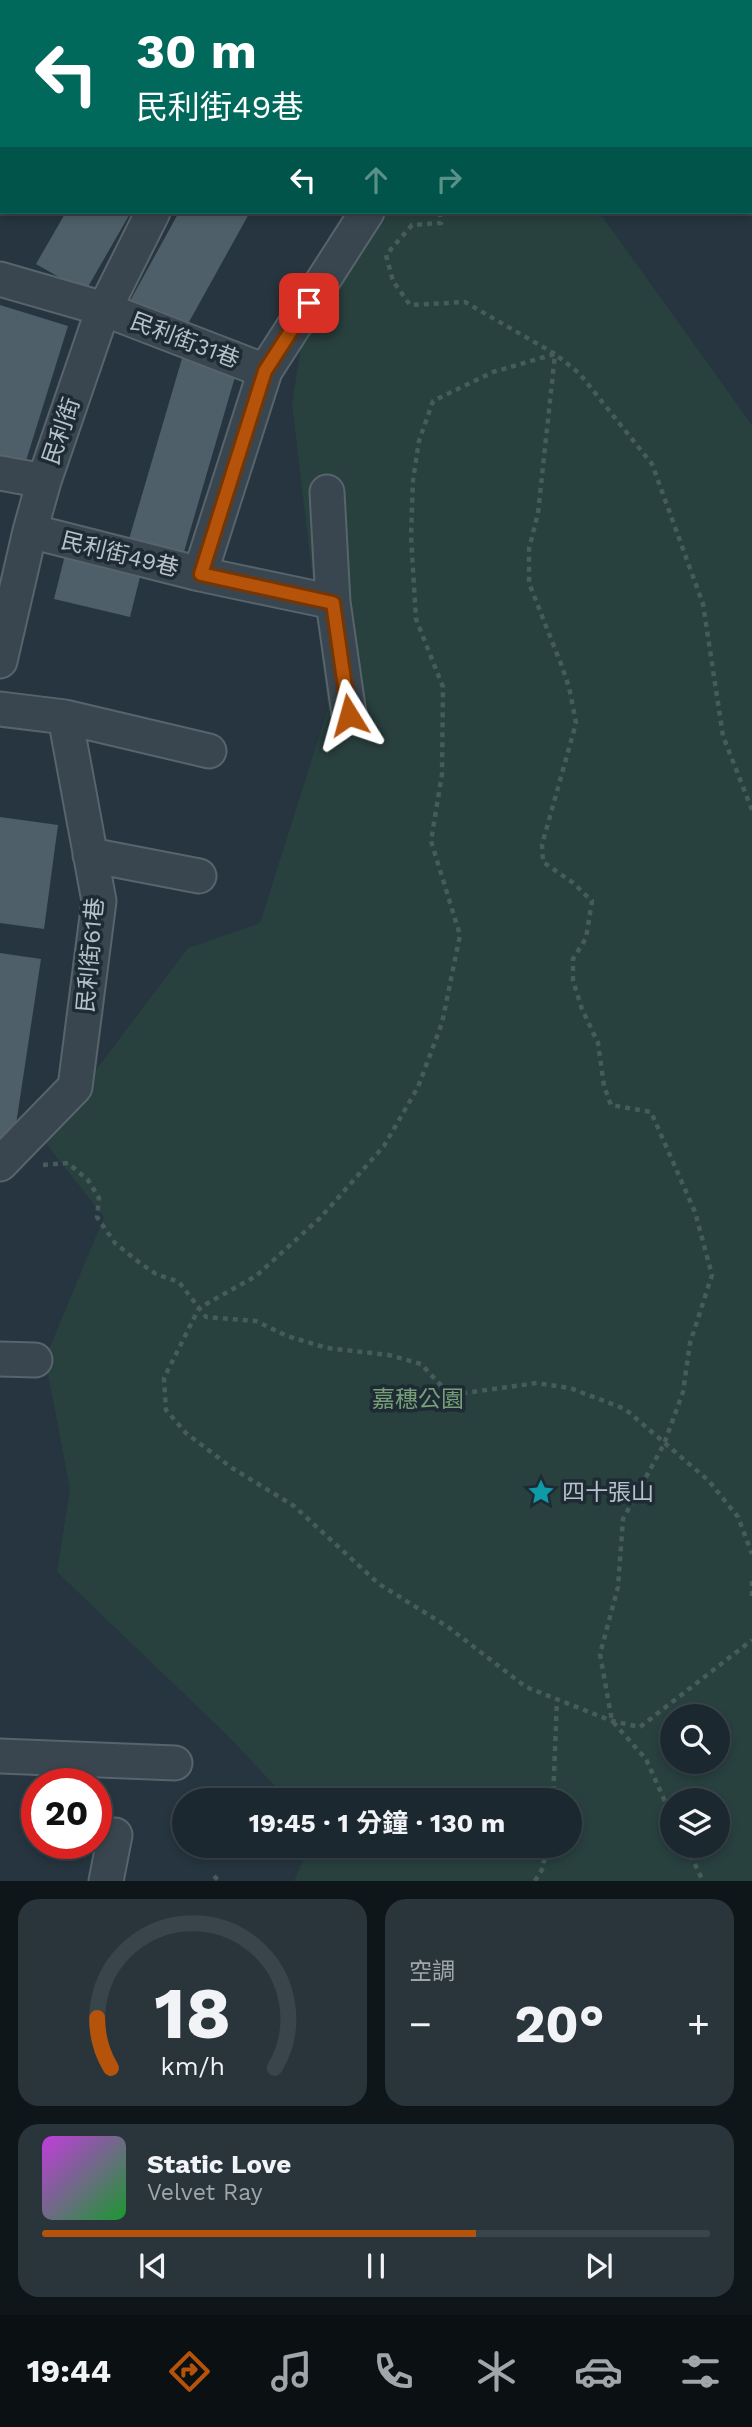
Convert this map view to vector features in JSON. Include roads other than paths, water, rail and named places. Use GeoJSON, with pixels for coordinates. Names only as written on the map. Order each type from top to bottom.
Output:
{"type":"FeatureCollection","features":[{"type":"Feature","properties":{"kind":"street","name":"民利街"},"geometry":{"type":"LineString","coordinates":[[0,661],[44,481],[104,309],[152,214]]}},
{"type":"Feature","properties":{"kind":"street"},"geometry":{"type":"LineString","coordinates":[[201,574],[265,371],[366,214]]}},
{"type":"Feature","properties":{"kind":"street","name":"民利街31巷"},"geometry":{"type":"LineString","coordinates":[[0,279],[104,309],[265,371]]}},
{"type":"Feature","properties":{"kind":"street"},"geometry":{"type":"LineString","coordinates":[[0,473],[44,481]]}},
{"type":"Feature","properties":{"kind":"street"},"geometry":{"type":"LineString","coordinates":[[327,492],[333,603],[349,715]]}},
{"type":"Feature","properties":{"kind":"street","name":"民利街49巷"},"geometry":{"type":"LineString","coordinates":[[30,531],[201,574],[333,603]]}},
{"type":"Feature","properties":{"kind":"street"},"geometry":{"type":"LineString","coordinates":[[0,709],[65,717],[209,751]]}},
{"type":"Feature","properties":{"kind":"street","name":"民利街61巷"},"geometry":{"type":"LineString","coordinates":[[7,1165],[75,1087],[99,901],[65,717]]}},
{"type":"Feature","properties":{"kind":"street"},"geometry":{"type":"LineString","coordinates":[[90,855],[199,876]]}},
{"type":"Feature","properties":{"kind":"street"},"geometry":{"type":"LineString","coordinates":[[0,1359],[35,1360]]}},
{"type":"Feature","properties":{"kind":"street"},"geometry":{"type":"LineString","coordinates":[[0,1756],[176,1763]]}},
{"type":"Feature","properties":{"kind":"street"},"geometry":{"type":"LineString","coordinates":[[106,1881],[115,1835]]}},
{"type":"Feature","properties":{"kind":"place","name":"四十張山"},"geometry":{"type":"Point","coordinates":[541,1492]}},
{"type":"Feature","properties":{"kind":"park label","name":"嘉穗公園"},"geometry":{"type":"Point","coordinates":[418,1399]}}]}
